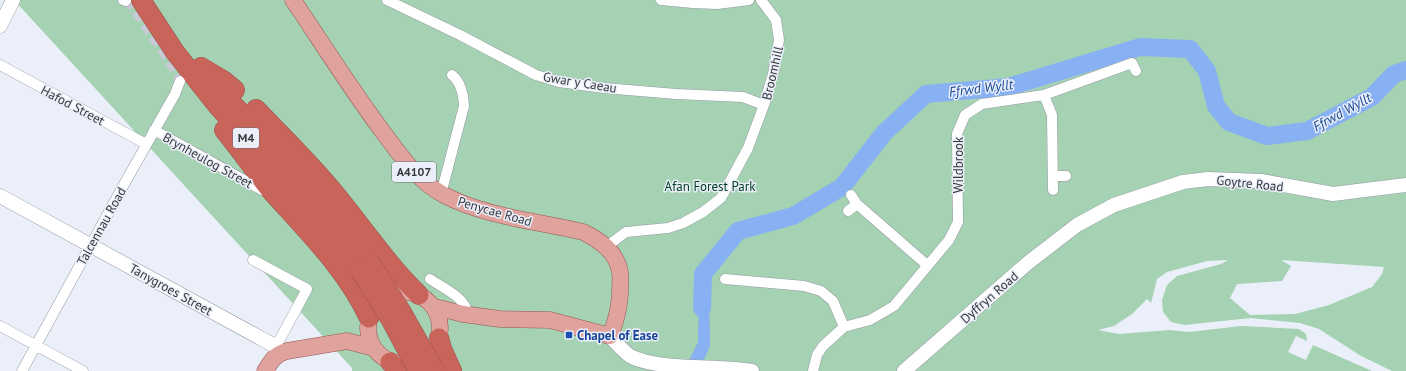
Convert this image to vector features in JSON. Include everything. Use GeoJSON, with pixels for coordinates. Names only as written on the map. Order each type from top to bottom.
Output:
{"type":"FeatureCollection","features":[{"type":"Feature","properties":{"kind":"highway","name":"M4"},"geometry":{"type":"LineString","coordinates":[[130,0],[155,22],[191,74],[222,92],[275,148],[340,223],[365,265],[391,320],[418,371]]}},
{"type":"Feature","properties":{"kind":"highway","name":"M4"},"geometry":{"type":"LineString","coordinates":[[156,0],[191,74]]}},
{"type":"Feature","properties":{"kind":"highway"},"geometry":{"type":"LineString","coordinates":[[191,74],[224,80],[252,105],[310,163],[397,272],[419,295]]}},
{"type":"Feature","properties":{"kind":"highway"},"geometry":{"type":"LineString","coordinates":[[191,74],[204,106],[273,193],[307,229],[330,257],[352,287],[369,320]]}},
{"type":"Feature","properties":{"kind":"highway","name":"M4"},"geometry":{"type":"LineString","coordinates":[[365,265],[405,316],[435,371]]}},
{"type":"Feature","properties":{"kind":"highway"},"geometry":{"type":"LineString","coordinates":[[440,333],[442,349],[452,371]]}},
{"type":"Feature","properties":{"kind":"main road","name":"Penycae Road"},"geometry":{"type":"LineString","coordinates":[[293,0],[352,90],[412,170],[425,182],[442,194],[479,209],[584,232],[606,246]]}},
{"type":"Feature","properties":{"kind":"main road","name":"A4107"},"geometry":{"type":"LineString","coordinates":[[606,246],[620,272],[619,309],[610,336]]}},
{"type":"Feature","properties":{"kind":"main road"},"geometry":{"type":"LineString","coordinates":[[347,341],[369,320],[375,306],[392,294],[402,292],[419,295],[435,307],[438,315],[440,333],[436,346],[429,355],[419,362],[395,366],[378,354],[374,348],[369,336],[369,320]]}},
{"type":"Feature","properties":{"kind":"main road"},"geometry":{"type":"LineString","coordinates":[[435,307],[500,320],[550,320],[610,336]]}},
{"type":"Feature","properties":{"kind":"main road"},"geometry":{"type":"LineString","coordinates":[[440,333],[453,319],[466,314]]}},
{"type":"Feature","properties":{"kind":"main road"},"geometry":{"type":"LineString","coordinates":[[265,371],[277,350],[347,341],[374,348]]}},
{"type":"Feature","properties":{"kind":"street"},"geometry":{"type":"LineString","coordinates":[[0,26],[13,0]]}},
{"type":"Feature","properties":{"kind":"street","name":"Gwar y Caeau"},"geometry":{"type":"LineString","coordinates":[[387,0],[460,35],[536,75],[559,82],[604,88],[676,94],[743,97],[764,105]]}},
{"type":"Feature","properties":{"kind":"street","name":"Broomhill"},"geometry":{"type":"LineString","coordinates":[[606,246],[626,232],[668,228],[683,223],[703,212],[721,198],[748,148],[764,105],[773,74],[779,40],[776,20],[761,0],[709,4],[661,0]]}},
{"type":"Feature","properties":{"kind":"street","name":"Wildbrook"},"geometry":{"type":"LineString","coordinates":[[813,371],[817,355],[822,346],[844,327],[870,320],[894,306],[949,240],[958,222],[957,134],[965,115],[982,104],[1044,95],[1132,63],[1136,71]]}},
{"type":"Feature","properties":{"kind":"street","name":"Hafod Street"},"geometry":{"type":"LineString","coordinates":[[0,65],[146,144]]}},
{"type":"Feature","properties":{"kind":"street","name":"Talcennau Road"},"geometry":{"type":"LineString","coordinates":[[22,371],[146,144],[175,94],[191,74]]}},
{"type":"Feature","properties":{"kind":"street"},"geometry":{"type":"LineString","coordinates":[[442,194],[464,106],[464,99],[460,86],[456,78],[452,75]]}},
{"type":"Feature","properties":{"kind":"street"},"geometry":{"type":"LineString","coordinates":[[1044,95],[1052,114],[1053,190]]}},
{"type":"Feature","properties":{"kind":"street","name":"Brynheulog Street"},"geometry":{"type":"LineString","coordinates":[[154,130],[262,190]]}},
{"type":"Feature","properties":{"kind":"street"},"geometry":{"type":"LineString","coordinates":[[1053,176],[1066,176]]}},
{"type":"Feature","properties":{"kind":"street","name":"Goytre Road"},"geometry":{"type":"LineString","coordinates":[[1077,225],[1114,205],[1183,182],[1208,179],[1261,181],[1333,194],[1406,185]]}},
{"type":"Feature","properties":{"kind":"street"},"geometry":{"type":"LineString","coordinates":[[850,195],[858,204],[927,265]]}},
{"type":"Feature","properties":{"kind":"street","name":"Tanygroes Street"},"geometry":{"type":"LineString","coordinates":[[0,196],[277,350]]}},
{"type":"Feature","properties":{"kind":"street"},"geometry":{"type":"LineString","coordinates":[[848,211],[858,204]]}},
{"type":"Feature","properties":{"kind":"street","name":"Dyffryn Road"},"geometry":{"type":"LineString","coordinates":[[904,371],[1029,262],[1077,225]]}},
{"type":"Feature","properties":{"kind":"street"},"geometry":{"type":"LineString","coordinates":[[253,260],[307,288],[280,339],[277,350]]}},
{"type":"Feature","properties":{"kind":"street"},"geometry":{"type":"LineString","coordinates":[[725,279],[764,278],[821,291],[833,301],[844,327]]}},
{"type":"Feature","properties":{"kind":"street"},"geometry":{"type":"LineString","coordinates":[[430,279],[461,300],[467,308],[466,314]]}},
{"type":"Feature","properties":{"kind":"street"},"geometry":{"type":"LineString","coordinates":[[0,326],[83,371]]}},
{"type":"Feature","properties":{"kind":"street"},"geometry":{"type":"LineString","coordinates":[[610,336],[621,349],[644,363],[686,368],[752,371]]}},
{"type":"Feature","properties":{"kind":"green space","name":"Afan Forest Park"},"geometry":{"type":"Polygon","coordinates":[[[14,0],[1406,0],[1406,371],[1392,371],[1361,356],[1319,329],[1300,323],[1251,318],[1184,325],[1171,322],[1163,312],[1162,300],[1167,285],[1177,276],[1221,264],[1228,260],[1207,261],[1167,272],[1157,279],[1151,303],[1147,299],[1132,314],[1114,326],[1098,330],[1119,334],[1170,330],[1189,332],[1241,326],[1299,329],[1306,334],[1307,341],[1296,336],[1288,352],[1306,360],[1313,345],[1372,371],[352,371],[352,368],[14,0]],[[1281,260],[1291,266],[1282,281],[1237,284],[1230,298],[1250,315],[1295,314],[1329,305],[1372,287],[1382,274],[1384,267],[1281,260]]]}},
{"type":"Feature","properties":{"kind":"water"},"geometry":{"type":"Polygon","coordinates":[[[699,284],[709,284],[710,346],[699,371],[684,371],[698,342],[699,284]]]}},
{"type":"Feature","properties":{"kind":"waterway","name":"Ffrwd Wyllt"},"geometry":{"type":"LineString","coordinates":[[702,308],[703,274],[738,231],[793,216],[842,187],[884,133],[926,94],[1008,87],[1140,47],[1190,49],[1207,71],[1216,106],[1229,122],[1267,136],[1307,131],[1372,97],[1394,74],[1406,70]]}},
{"type":"Feature","properties":{"kind":"tunnel"},"geometry":{"type":"LineString","coordinates":[[126,1],[132,5],[178,74],[180,81]]}},
{"type":"Feature","properties":{"kind":"place","name":"Chapel of Ease"},"geometry":{"type":"Point","coordinates":[569,335]}}]}
